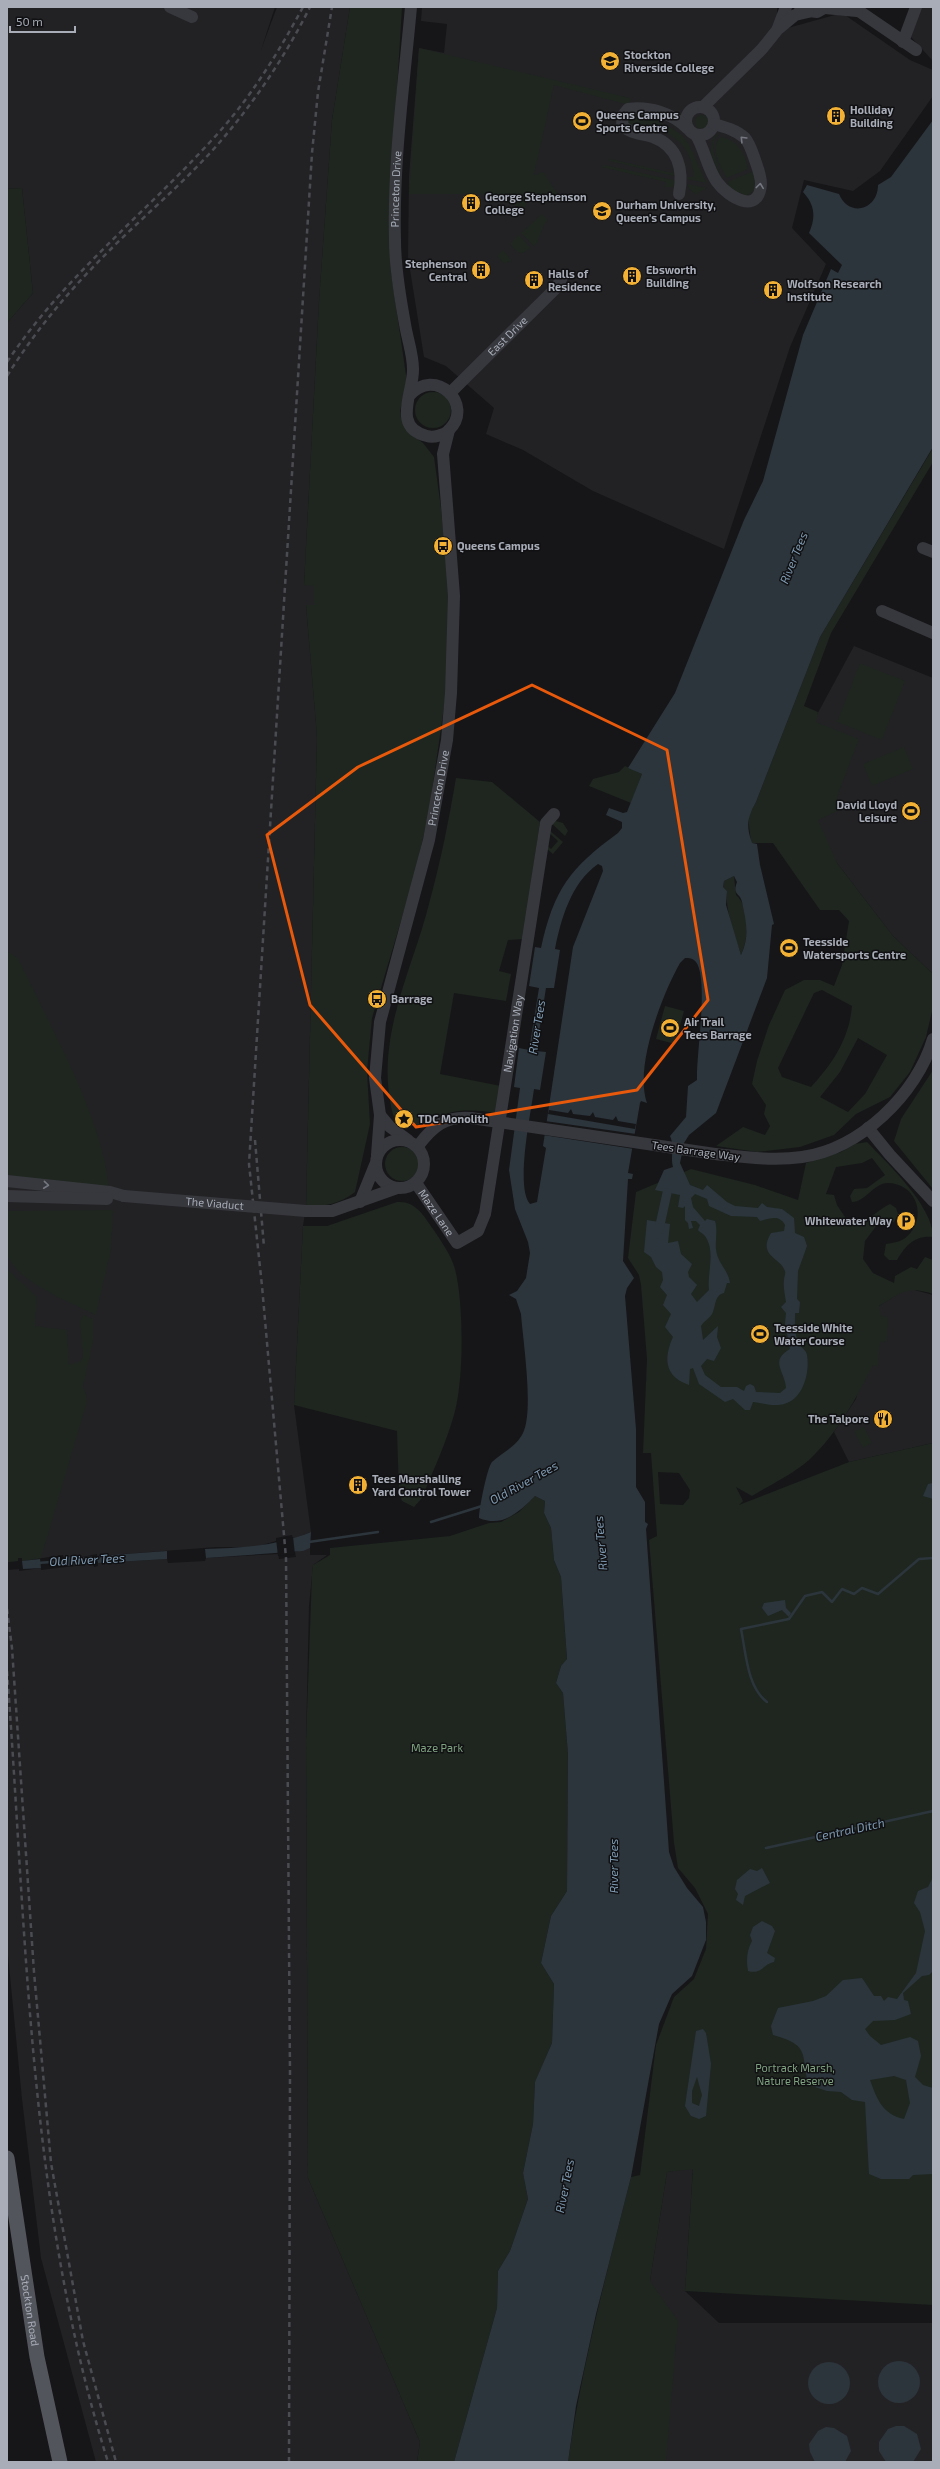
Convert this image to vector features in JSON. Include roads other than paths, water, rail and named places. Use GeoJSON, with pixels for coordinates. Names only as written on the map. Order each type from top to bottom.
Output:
{"type":"FeatureCollection","features":[{"type":"Feature","properties":{"kind":"main road","name":"Stockton Road"},"geometry":{"type":"LineString","coordinates":[[7,2158],[37,2357],[60,2462]]}},
{"type":"Feature","properties":{"kind":"street"},"geometry":{"type":"LineString","coordinates":[[170,7],[192,17]]}},
{"type":"Feature","properties":{"kind":"street","name":"Princeton Drive"},"geometry":{"type":"LineString","coordinates":[[409,396],[413,369],[402,308],[395,241],[396,174],[410,7]]}},
{"type":"Feature","properties":{"kind":"street"},"geometry":{"type":"LineString","coordinates":[[778,29],[786,7]]}},
{"type":"Feature","properties":{"kind":"street"},"geometry":{"type":"LineString","coordinates":[[795,7],[808,12]]}},
{"type":"Feature","properties":{"kind":"street"},"geometry":{"type":"LineString","coordinates":[[903,42],[916,7]]}},
{"type":"Feature","properties":{"kind":"street"},"geometry":{"type":"LineString","coordinates":[[671,115],[691,131],[706,134],[718,93],[778,29],[795,15],[825,8],[855,9],[916,50]]}},
{"type":"Feature","properties":{"kind":"street"},"geometry":{"type":"LineString","coordinates":[[679,194],[682,179],[680,165],[673,151],[666,144],[653,137],[628,131],[622,124],[623,115],[628,109],[640,107],[671,115],[689,113]]}},
{"type":"Feature","properties":{"kind":"street"},"geometry":{"type":"LineString","coordinates":[[694,109],[745,138],[751,150],[761,185],[756,197],[751,201],[736,200],[726,193],[717,181],[705,151],[691,131],[686,119],[689,113],[694,109]]}},
{"type":"Feature","properties":{"kind":"street"},"geometry":{"type":"LineString","coordinates":[[705,151],[710,119]]}},
{"type":"Feature","properties":{"kind":"street","name":"East Drive"},"geometry":{"type":"LineString","coordinates":[[450,393],[557,287],[562,277]]}},
{"type":"Feature","properties":{"kind":"street"},"geometry":{"type":"LineString","coordinates":[[413,369],[432,385]]}},
{"type":"Feature","properties":{"kind":"street"},"geometry":{"type":"LineString","coordinates":[[426,436],[437,437],[449,430],[457,415],[457,406],[450,393],[441,386],[423,386],[409,396],[405,407],[408,422],[412,427],[426,436],[443,454]]}},
{"type":"Feature","properties":{"kind":"street","name":"Princeton Drive"},"geometry":{"type":"LineString","coordinates":[[376,1160],[380,1115],[375,1078],[380,1022],[390,978],[425,861],[440,791],[447,740],[451,692],[454,596],[443,454],[449,430]]}},
{"type":"Feature","properties":{"kind":"street"},"geometry":{"type":"LineString","coordinates":[[882,610],[933,633]]}},
{"type":"Feature","properties":{"kind":"street","name":"Navigation Way"},"geometry":{"type":"LineString","coordinates":[[457,1243],[478,1231],[485,1214],[546,823],[554,814]]}},
{"type":"Feature","properties":{"kind":"street","name":"Tees Barrage Way"},"geometry":{"type":"LineString","coordinates":[[413,1143],[435,1126],[456,1117],[754,1159],[803,1157],[831,1150],[868,1128],[900,1099],[920,1072],[933,1039]]}},
{"type":"Feature","properties":{"kind":"street"},"geometry":{"type":"LineString","coordinates":[[376,1160],[378,1176],[386,1184],[397,1188],[407,1188],[416,1183],[422,1175],[425,1165],[423,1155],[413,1143],[390,1127],[380,1115]]}},
{"type":"Feature","properties":{"kind":"street"},"geometry":{"type":"LineString","coordinates":[[868,1128],[890,1155],[933,1201]]}},
{"type":"Feature","properties":{"kind":"street"},"geometry":{"type":"LineString","coordinates":[[360,1202],[376,1160],[384,1145],[395,1139],[413,1143]]}},
{"type":"Feature","properties":{"kind":"street","name":"The Viaduct"},"geometry":{"type":"LineString","coordinates":[[7,1181],[110,1192],[124,1196],[306,1211],[332,1211],[397,1188]]}},
{"type":"Feature","properties":{"kind":"street","name":"Maze Lane"},"geometry":{"type":"LineString","coordinates":[[416,1183],[457,1243]]}},
{"type":"Feature","properties":{"kind":"street","name":"The Viaduct"},"geometry":{"type":"LineString","coordinates":[[7,1196],[110,1199],[124,1196]]}},
{"type":"Feature","properties":{"kind":"water","name":"River Tees"},"geometry":{"type":"Polygon","coordinates":[[[933,120],[933,447],[820,637],[749,818],[749,832],[752,843],[757,844],[760,865],[774,924],[772,925],[767,978],[716,1113],[689,1135],[684,1143],[680,1163],[690,1185],[703,1190],[707,1185],[727,1202],[735,1206],[758,1208],[762,1203],[767,1207],[782,1209],[794,1218],[795,1233],[804,1237],[807,1246],[798,1271],[797,1299],[800,1302],[799,1313],[795,1313],[795,1325],[797,1340],[806,1351],[808,1362],[804,1384],[796,1397],[791,1401],[777,1405],[753,1402],[750,1410],[745,1410],[733,1399],[725,1402],[699,1384],[693,1368],[690,1369],[689,1385],[681,1382],[675,1377],[668,1366],[668,1353],[673,1337],[665,1327],[671,1314],[663,1305],[667,1295],[660,1287],[663,1280],[662,1272],[656,1267],[651,1257],[644,1252],[647,1220],[670,1224],[668,1243],[678,1241],[681,1254],[692,1264],[688,1272],[689,1277],[697,1285],[691,1294],[697,1302],[709,1290],[711,1255],[705,1236],[698,1230],[700,1225],[696,1221],[691,1221],[693,1228],[689,1229],[688,1223],[685,1220],[685,1206],[683,1208],[678,1207],[680,1195],[655,1190],[664,1170],[673,1167],[672,1144],[670,1136],[686,1117],[688,1086],[697,1080],[702,984],[700,971],[696,962],[691,958],[685,958],[680,963],[665,993],[652,1032],[644,1070],[644,1088],[647,1103],[641,1101],[640,1103],[628,1173],[633,1174],[632,1179],[628,1179],[623,1261],[634,1278],[627,1288],[625,1296],[636,1429],[636,1487],[645,1502],[645,1522],[648,1524],[646,1529],[669,1852],[674,1867],[687,1888],[703,1907],[706,1922],[706,1940],[692,1976],[672,1994],[659,2024],[631,2177],[596,2314],[576,2406],[568,2462],[454,2462],[497,2308],[498,2271],[510,2251],[528,2199],[523,2173],[533,2124],[535,2082],[552,2043],[554,1984],[541,1963],[551,1916],[567,1891],[568,1754],[563,1693],[556,1683],[561,1666],[567,1659],[561,1577],[554,1560],[551,1528],[544,1513],[545,1501],[535,1496],[517,1513],[503,1520],[488,1521],[479,1518],[480,1506],[490,1466],[492,1462],[513,1446],[520,1438],[526,1423],[528,1409],[527,1375],[521,1314],[516,1299],[509,1295],[517,1291],[526,1278],[530,1253],[528,1242],[515,1209],[509,1170],[520,1088],[514,1087],[519,1048],[529,1050],[539,988],[529,986],[535,947],[541,948],[552,910],[558,895],[566,882],[588,857],[618,833],[622,828],[622,822],[606,815],[609,808],[623,813],[627,812],[642,774],[628,768],[675,693],[744,520],[763,481],[803,335],[831,269],[838,273],[842,265],[809,233],[813,222],[813,211],[810,202],[803,192],[807,185],[839,194],[844,202],[849,206],[862,208],[873,200],[877,194],[878,185],[891,177],[933,120]],[[598,864],[589,872],[574,891],[564,914],[555,949],[560,950],[554,988],[546,988],[536,1051],[546,1052],[540,1090],[534,1089],[525,1149],[524,1182],[526,1195],[530,1204],[537,1202],[546,1148],[543,1146],[573,947],[603,871],[602,866],[598,864]],[[734,876],[724,881],[723,887],[727,891],[726,905],[741,955],[746,941],[746,922],[741,899],[735,890],[737,882],[734,876]],[[695,1194],[691,1198],[693,1207],[705,1221],[707,1219],[715,1221],[717,1254],[730,1283],[727,1283],[724,1293],[718,1296],[712,1314],[701,1326],[703,1340],[718,1326],[717,1337],[721,1348],[714,1361],[707,1359],[701,1366],[705,1375],[721,1387],[737,1387],[744,1391],[746,1386],[750,1384],[754,1386],[756,1392],[780,1393],[786,1388],[779,1362],[784,1353],[790,1349],[785,1323],[786,1313],[781,1307],[786,1302],[784,1285],[785,1272],[783,1267],[768,1252],[767,1241],[771,1233],[784,1231],[785,1225],[780,1219],[777,1218],[760,1221],[757,1217],[731,1216],[709,1206],[707,1199],[695,1194]]]}},
{"type":"Feature","properties":{"kind":"water"},"geometry":{"type":"Polygon","coordinates":[[[933,1483],[933,1499],[923,1496],[928,1484],[933,1483]]]}},
{"type":"Feature","properties":{"kind":"water"},"geometry":{"type":"Polygon","coordinates":[[[311,1532],[310,1548],[303,1551],[206,1558],[205,1549],[245,1547],[272,1543],[298,1537],[311,1532]]]}},
{"type":"Feature","properties":{"kind":"water"},"geometry":{"type":"Polygon","coordinates":[[[167,1551],[167,1559],[98,1563],[97,1556],[167,1551]]]}},
{"type":"Feature","properties":{"kind":"water"},"geometry":{"type":"Polygon","coordinates":[[[72,1555],[76,1555],[77,1558],[92,1556],[93,1564],[65,1566],[64,1558],[71,1557],[72,1555]]]}},
{"type":"Feature","properties":{"kind":"water"},"geometry":{"type":"Polygon","coordinates":[[[40,1559],[41,1568],[23,1569],[22,1561],[40,1559]]]}},
{"type":"Feature","properties":{"kind":"water"},"geometry":{"type":"Polygon","coordinates":[[[785,1600],[786,1608],[791,1613],[789,1617],[782,1610],[768,1616],[762,1608],[764,1603],[785,1600]]]}},
{"type":"Feature","properties":{"kind":"water"},"geometry":{"type":"Polygon","coordinates":[[[762,1868],[770,1883],[745,1896],[743,1905],[736,1900],[738,1894],[735,1889],[737,1880],[750,1869],[757,1871],[762,1868]]]}},
{"type":"Feature","properties":{"kind":"water"},"geometry":{"type":"Polygon","coordinates":[[[933,1877],[933,1971],[929,1975],[922,1976],[903,1993],[904,2000],[908,2001],[911,2014],[895,2020],[873,2021],[865,2029],[870,2036],[881,2045],[910,2037],[918,2041],[921,2056],[915,2077],[923,2085],[933,2088],[933,2174],[913,2175],[909,2179],[881,2179],[869,2174],[865,2102],[852,2100],[841,2092],[827,2091],[809,2085],[804,2058],[799,2047],[794,2043],[773,2035],[771,2026],[778,2008],[813,2001],[826,1996],[843,1980],[862,1978],[874,1996],[881,1996],[884,2001],[888,1997],[897,1999],[916,1973],[925,1931],[920,1912],[914,1903],[918,1891],[928,1887],[933,1877]],[[894,2076],[870,2080],[881,2105],[890,2113],[904,2119],[910,2103],[906,2080],[894,2076]]]}},
{"type":"Feature","properties":{"kind":"water"},"geometry":{"type":"Polygon","coordinates":[[[762,1921],[772,1926],[775,1931],[767,1953],[775,1958],[774,1962],[756,1972],[748,1971],[747,1955],[752,1941],[750,1935],[753,1927],[762,1921]]]}},
{"type":"Feature","properties":{"kind":"water"},"geometry":{"type":"Polygon","coordinates":[[[703,2029],[706,2033],[711,2064],[706,2116],[699,2119],[691,2116],[685,2106],[696,2031],[703,2029]],[[697,2077],[692,2091],[692,2103],[699,2106],[702,2095],[697,2077]]]}},
{"type":"Feature","properties":{"kind":"water"},"geometry":{"type":"Polygon","coordinates":[[[899,2361],[914,2367],[920,2382],[914,2397],[899,2403],[884,2397],[878,2382],[884,2367],[899,2361]]]}},
{"type":"Feature","properties":{"kind":"water"},"geometry":{"type":"Polygon","coordinates":[[[829,2362],[844,2368],[850,2383],[844,2398],[829,2404],[814,2398],[808,2383],[814,2368],[829,2362]]]}},
{"type":"Feature","properties":{"kind":"water"},"geometry":{"type":"Polygon","coordinates":[[[896,2426],[904,2426],[917,2434],[921,2449],[913,2462],[886,2462],[879,2451],[879,2442],[888,2429],[896,2426]]]}},
{"type":"Feature","properties":{"kind":"water"},"geometry":{"type":"Polygon","coordinates":[[[826,2427],[834,2428],[847,2436],[851,2451],[845,2462],[815,2462],[810,2452],[809,2444],[818,2431],[826,2427]]]}},
{"type":"Feature","properties":{"kind":"waterway"},"geometry":{"type":"LineString","coordinates":[[658,1234],[667,1193]]}},
{"type":"Feature","properties":{"kind":"waterway","name":"Old River Tees"},"geometry":{"type":"LineString","coordinates":[[431,1522],[482,1506]]}},
{"type":"Feature","properties":{"kind":"waterway","name":"Old River Tees"},"geometry":{"type":"LineString","coordinates":[[309,1542],[378,1532]]}},
{"type":"Feature","properties":{"kind":"waterway"},"geometry":{"type":"LineString","coordinates":[[767,1702],[760,1696],[751,1679],[741,1629],[789,1619],[805,1596],[822,1592],[832,1602],[842,1589],[854,1594],[862,1588],[878,1594],[919,1559],[933,1558]]}},
{"type":"Feature","properties":{"kind":"waterway","name":"Old River Tees"},"geometry":{"type":"LineString","coordinates":[[89,1560],[100,1559]]}},
{"type":"Feature","properties":{"kind":"waterway","name":"Old River Tees"},"geometry":{"type":"LineString","coordinates":[[37,1563],[66,1561]]}},
{"type":"Feature","properties":{"kind":"waterway","name":"Central Ditch"},"geometry":{"type":"LineString","coordinates":[[766,1848],[933,1811]]}},
{"type":"Feature","properties":{"kind":"railway"},"geometry":{"type":"LineString","coordinates":[[7,362],[29,331],[78,275],[224,127],[261,78],[303,7]]}},
{"type":"Feature","properties":{"kind":"railway"},"geometry":{"type":"LineString","coordinates":[[7,376],[39,329],[76,286],[115,245],[198,166],[239,119],[278,64],[310,7]]}},
{"type":"Feature","properties":{"kind":"railway"},"geometry":{"type":"LineString","coordinates":[[289,2462],[290,2073],[286,1558],[262,1286],[249,1164],[312,153],[318,92],[332,7]]}},
{"type":"Feature","properties":{"kind":"railway"},"geometry":{"type":"LineString","coordinates":[[255,1140],[264,1247]]}},
{"type":"Feature","properties":{"kind":"railway"},"geometry":{"type":"LineString","coordinates":[[7,1609],[12,1648],[34,1972],[51,2163],[83,2341],[116,2462]]}},
{"type":"Feature","properties":{"kind":"railway"},"geometry":{"type":"LineString","coordinates":[[7,1671],[27,1970],[35,2070],[46,2170],[61,2268],[82,2366],[108,2462]]}},
{"type":"Feature","properties":{"kind":"place","name":"Stockton Riverside College"},"geometry":{"type":"Point","coordinates":[610,61]}},
{"type":"Feature","properties":{"kind":"place","name":"Holliday Building"},"geometry":{"type":"Point","coordinates":[836,116]}},
{"type":"Feature","properties":{"kind":"place","name":"Queens Campus Sports Centre"},"geometry":{"type":"Point","coordinates":[582,121]}},
{"type":"Feature","properties":{"kind":"place","name":"George Stephenson College"},"geometry":{"type":"Point","coordinates":[471,203]}},
{"type":"Feature","properties":{"kind":"place","name":"Durham University, Queen's Campus"},"geometry":{"type":"Point","coordinates":[602,211]}},
{"type":"Feature","properties":{"kind":"place","name":"Stephenson Central"},"geometry":{"type":"Point","coordinates":[481,270]}},
{"type":"Feature","properties":{"kind":"place","name":"Ebsworth Building"},"geometry":{"type":"Point","coordinates":[632,276]}},
{"type":"Feature","properties":{"kind":"place","name":"Halls of Residence"},"geometry":{"type":"Point","coordinates":[534,280]}},
{"type":"Feature","properties":{"kind":"place","name":"Wolfson Research Institute"},"geometry":{"type":"Point","coordinates":[773,290]}},
{"type":"Feature","properties":{"kind":"place","name":"Queens Campus"},"geometry":{"type":"Point","coordinates":[443,546]}},
{"type":"Feature","properties":{"kind":"place","name":"David Lloyd Leisure"},"geometry":{"type":"Point","coordinates":[911,811]}},
{"type":"Feature","properties":{"kind":"place","name":"Teesside Watersports Centre"},"geometry":{"type":"Point","coordinates":[789,948]}},
{"type":"Feature","properties":{"kind":"place","name":"Barrage"},"geometry":{"type":"Point","coordinates":[377,999]}},
{"type":"Feature","properties":{"kind":"place","name":"Air Trail Tees Barrage"},"geometry":{"type":"Point","coordinates":[670,1028]}},
{"type":"Feature","properties":{"kind":"place","name":"TDC Monolith"},"geometry":{"type":"Point","coordinates":[404,1119]}},
{"type":"Feature","properties":{"kind":"place","name":"Whitewater Way"},"geometry":{"type":"Point","coordinates":[906,1221]}},
{"type":"Feature","properties":{"kind":"place","name":"Teesside White Water Course"},"geometry":{"type":"Point","coordinates":[760,1334]}},
{"type":"Feature","properties":{"kind":"place","name":"The Talpore"},"geometry":{"type":"Point","coordinates":[883,1419]}},
{"type":"Feature","properties":{"kind":"place","name":"Tees Marshalling Yard Control Tower"},"geometry":{"type":"Point","coordinates":[358,1485]}},
{"type":"Feature","properties":{"kind":"park label","name":"Maze Park"},"geometry":{"type":"Point","coordinates":[437,1748]}},
{"type":"Feature","properties":{"kind":"park label","name":"Portrack Marsh, Nature Reserve"},"geometry":{"type":"Point","coordinates":[795,2074]}}]}
